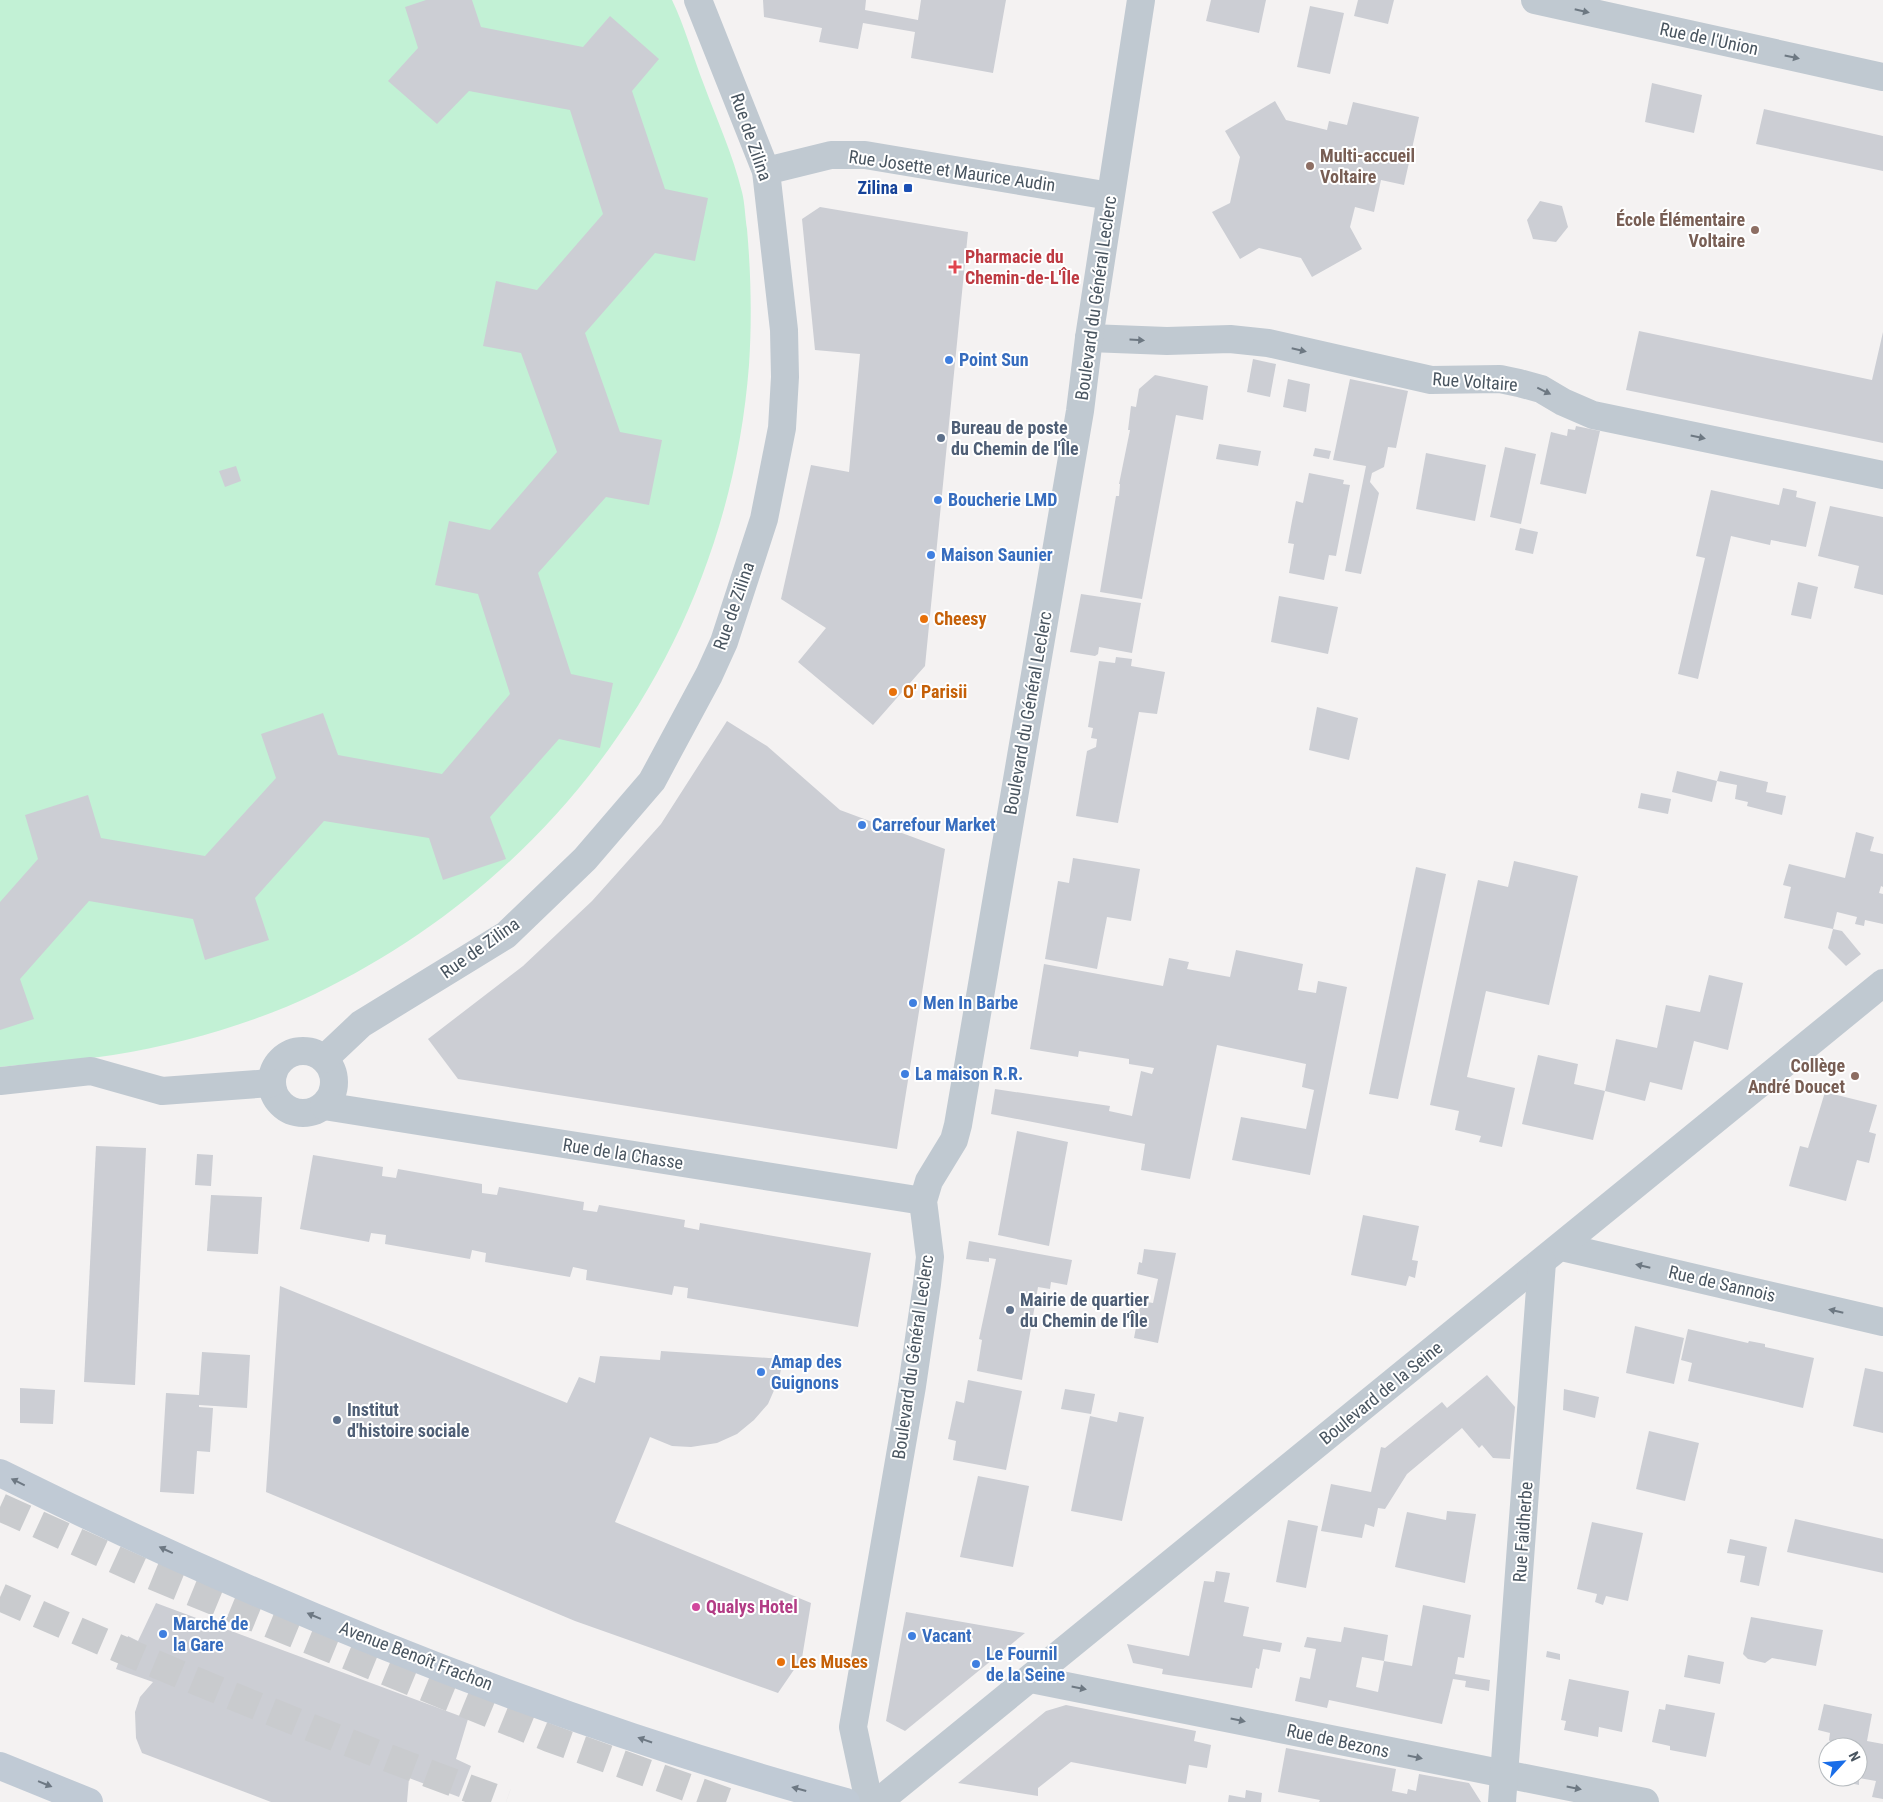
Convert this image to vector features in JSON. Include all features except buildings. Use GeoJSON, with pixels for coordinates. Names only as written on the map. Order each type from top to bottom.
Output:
{"type":"FeatureCollection","features":[{"type":"Feature","properties":{"kind":"main road","name":"Avenue Benoît Frachon"},"geometry":{"type":"LineString","coordinates":[[0,1473],[193,1563],[398,1652],[579,1718],[755,1777],[846,1802]]}},
{"type":"Feature","properties":{"kind":"main road"},"geometry":{"type":"LineString","coordinates":[[0,1766],[89,1802]]}},
{"type":"Feature","properties":{"kind":"street","name":"Rue de Zilina"},"geometry":{"type":"LineString","coordinates":[[324,1059],[361,1024],[506,935],[585,859],[652,781],[724,642],[764,519],[782,428],[785,378],[784,330],[766,172],[698,0]]}},
{"type":"Feature","properties":{"kind":"street","name":"Boulevard du Général Leclerc"},"geometry":{"type":"LineString","coordinates":[[869,1802],[853,1727],[912,1386],[927,1284],[930,1258],[923,1201],[929,1181],[954,1140],[958,1125],[1078,420],[1088,338],[1141,0]]}},
{"type":"Feature","properties":{"kind":"street","name":"Rue de l'Union"},"geometry":{"type":"LineString","coordinates":[[1535,0],[1883,77]]}},
{"type":"Feature","properties":{"kind":"street","name":"Rue Josette et Maurice Audin"},"geometry":{"type":"LineString","coordinates":[[766,172],[832,155],[864,155],[1110,196]]}},
{"type":"Feature","properties":{"kind":"street","name":"Rue Voltaire"},"geometry":{"type":"LineString","coordinates":[[1088,338],[1167,341],[1230,339],[1268,343],[1431,380],[1500,380],[1541,389],[1563,402],[1593,415],[1883,475]]}},
{"type":"Feature","properties":{"kind":"street","name":"Boulevard de la Seine"},"geometry":{"type":"LineString","coordinates":[[878,1802],[1883,983]]}},
{"type":"Feature","properties":{"kind":"street"},"geometry":{"type":"LineString","coordinates":[[305,1050],[324,1059],[334,1078],[334,1088],[324,1106],[315,1112],[304,1114],[294,1112],[278,1102],[271,1083],[277,1064],[285,1056],[305,1050]]}},
{"type":"Feature","properties":{"kind":"street"},"geometry":{"type":"LineString","coordinates":[[0,1081],[91,1071],[162,1091],[271,1083]]}},
{"type":"Feature","properties":{"kind":"street","name":"Rue de la Chasse"},"geometry":{"type":"LineString","coordinates":[[324,1106],[923,1201]]}},
{"type":"Feature","properties":{"kind":"street","name":"Rue de Sannois"},"geometry":{"type":"LineString","coordinates":[[1552,1254],[1883,1322]]}},
{"type":"Feature","properties":{"kind":"street","name":"Rue Faidherbe"},"geometry":{"type":"LineString","coordinates":[[1502,1802],[1552,1254]]}},
{"type":"Feature","properties":{"kind":"street","name":"Rue de Bezons"},"geometry":{"type":"LineString","coordinates":[[1031,1679],[1645,1802]]}},
{"type":"Feature","properties":{"kind":"green space"},"geometry":{"type":"Polygon","coordinates":[[[0,0],[672,0],[729,151],[742,192],[748,246],[751,314],[749,365],[734,466],[707,563],[668,653],[617,738],[555,815],[484,884],[404,944],[315,994],[291,1005],[216,1032],[164,1045],[99,1057],[0,1067],[0,0]]]}},
{"type":"Feature","properties":{"kind":"tunnel"},"geometry":{"type":"LineString","coordinates":[[0,1507],[143,1572],[549,1738],[728,1802]]}},
{"type":"Feature","properties":{"kind":"tunnel"},"geometry":{"type":"LineString","coordinates":[[0,1597],[251,1704],[506,1802]]}},
{"type":"Feature","properties":{"kind":"place","name":"Multi-accueil Voltaire"},"geometry":{"type":"Point","coordinates":[1310,166]}},
{"type":"Feature","properties":{"kind":"place","name":"Zilina"},"geometry":{"type":"Point","coordinates":[908,188]}},
{"type":"Feature","properties":{"kind":"place","name":"École Élémentaire Voltaire"},"geometry":{"type":"Point","coordinates":[1755,230]}},
{"type":"Feature","properties":{"kind":"place","name":"Pharmacie du Chemin-de-L'Île"},"geometry":{"type":"Point","coordinates":[955,267]}},
{"type":"Feature","properties":{"kind":"place","name":"Point Sun"},"geometry":{"type":"Point","coordinates":[949,360]}},
{"type":"Feature","properties":{"kind":"place","name":"Bureau de poste du Chemin de l'Île"},"geometry":{"type":"Point","coordinates":[941,438]}},
{"type":"Feature","properties":{"kind":"place","name":"Boucherie LMD"},"geometry":{"type":"Point","coordinates":[938,500]}},
{"type":"Feature","properties":{"kind":"place","name":"Maison Saunier"},"geometry":{"type":"Point","coordinates":[931,555]}},
{"type":"Feature","properties":{"kind":"place","name":"Cheesy"},"geometry":{"type":"Point","coordinates":[924,619]}},
{"type":"Feature","properties":{"kind":"place","name":"O' Parisii"},"geometry":{"type":"Point","coordinates":[893,692]}},
{"type":"Feature","properties":{"kind":"place","name":"Carrefour Market"},"geometry":{"type":"Point","coordinates":[862,825]}},
{"type":"Feature","properties":{"kind":"place","name":"Men In Barbe"},"geometry":{"type":"Point","coordinates":[913,1003]}},
{"type":"Feature","properties":{"kind":"place","name":"La maison R.R."},"geometry":{"type":"Point","coordinates":[905,1074]}},
{"type":"Feature","properties":{"kind":"place","name":"Collège André Doucet"},"geometry":{"type":"Point","coordinates":[1855,1076]}},
{"type":"Feature","properties":{"kind":"place","name":"Mairie de quartier du Chemin de l'Île"},"geometry":{"type":"Point","coordinates":[1010,1310]}},
{"type":"Feature","properties":{"kind":"place","name":"Amap des Guignons"},"geometry":{"type":"Point","coordinates":[761,1372]}},
{"type":"Feature","properties":{"kind":"place","name":"Institut d'histoire sociale"},"geometry":{"type":"Point","coordinates":[337,1420]}},
{"type":"Feature","properties":{"kind":"place","name":"Qualys Hotel"},"geometry":{"type":"Point","coordinates":[696,1607]}},
{"type":"Feature","properties":{"kind":"place","name":"Marché de la Gare"},"geometry":{"type":"Point","coordinates":[163,1634]}},
{"type":"Feature","properties":{"kind":"place","name":"Vacant"},"geometry":{"type":"Point","coordinates":[912,1636]}},
{"type":"Feature","properties":{"kind":"place","name":"Les Muses"},"geometry":{"type":"Point","coordinates":[781,1662]}},
{"type":"Feature","properties":{"kind":"place","name":"Le Fournil de la Seine"},"geometry":{"type":"Point","coordinates":[976,1664]}}]}
